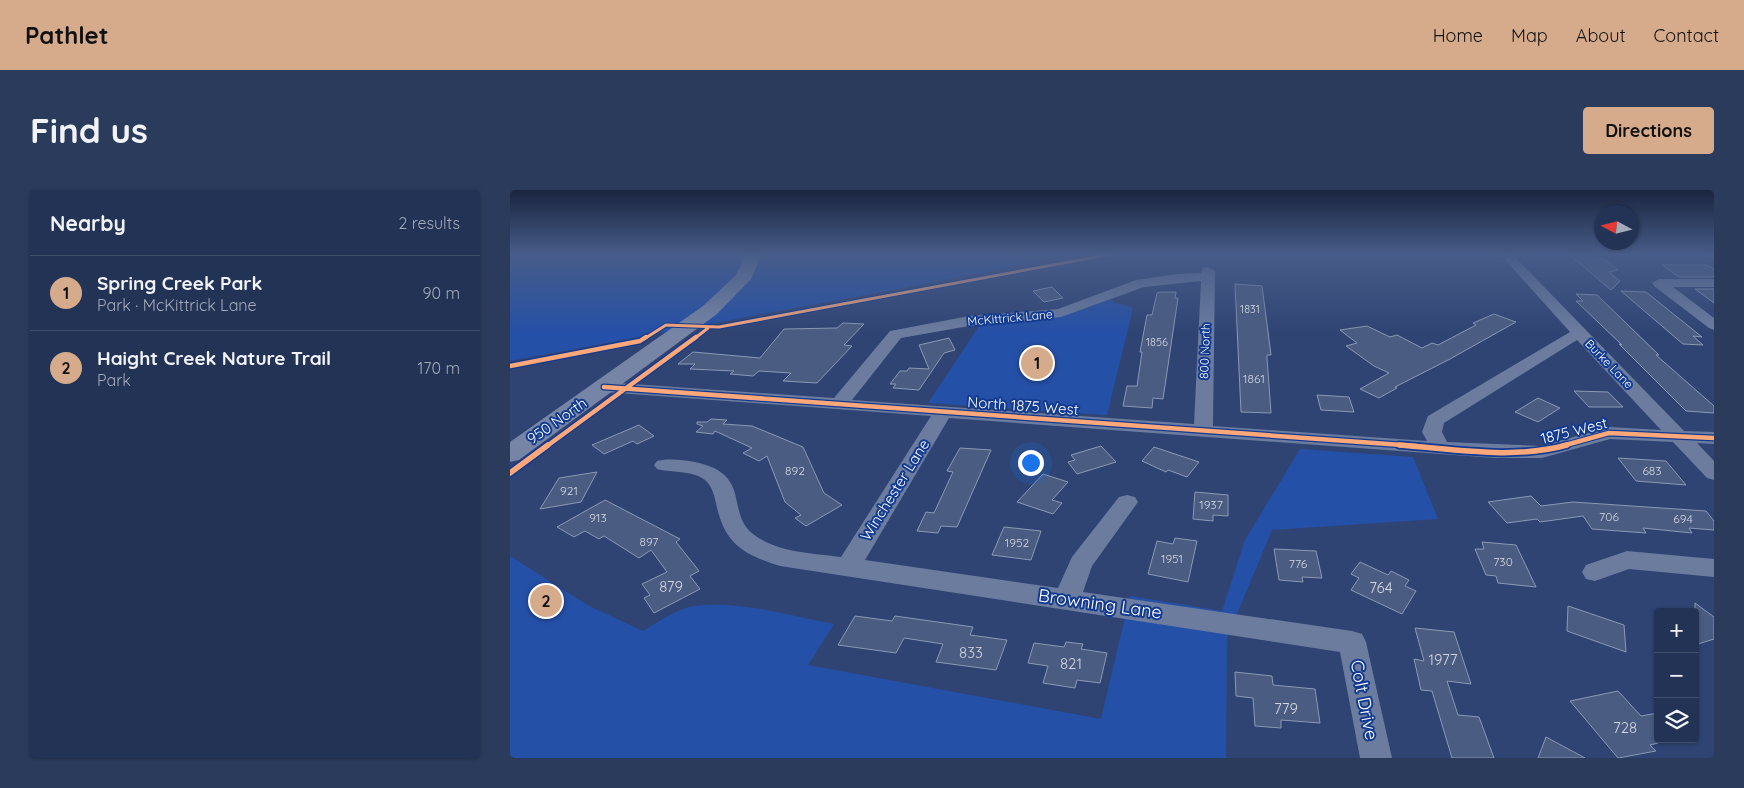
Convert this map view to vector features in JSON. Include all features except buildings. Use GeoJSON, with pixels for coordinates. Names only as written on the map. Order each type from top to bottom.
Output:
{"type":"FeatureCollection","features":[{"type":"Feature","properties":{"kind":"main road","name":"950 North"},"geometry":{"type":"LineString","coordinates":[[510,454],[702,316],[728,295],[740,281]]}},
{"type":"Feature","properties":{"kind":"street","name":"McKittrick Lane"},"geometry":{"type":"LineString","coordinates":[[838,405],[896,334],[969,320],[1020,318],[1061,313],[1141,283],[1159,281]]}},
{"type":"Feature","properties":{"kind":"street","name":"800 North"},"geometry":{"type":"LineString","coordinates":[[1203,431],[1208,281]]}},
{"type":"Feature","properties":{"kind":"street","name":"Burke Lane"},"geometry":{"type":"LineString","coordinates":[[1531,281],[1714,473]]}},
{"type":"Feature","properties":{"kind":"street"},"geometry":{"type":"LineString","coordinates":[[1714,283],[1659,283],[1714,325]]}},
{"type":"Feature","properties":{"kind":"street"},"geometry":{"type":"LineString","coordinates":[[1440,448],[1432,432],[1435,420],[1567,339],[1580,334]]}},
{"type":"Feature","properties":{"kind":"street","name":"North 1875 West"},"geometry":{"type":"LineString","coordinates":[[604,387],[1440,448]]}},
{"type":"Feature","properties":{"kind":"street","name":"Winchester Lane"},"geometry":{"type":"LineString","coordinates":[[848,567],[943,412]]}},
{"type":"Feature","properties":{"kind":"street","name":"1875 West"},"geometry":{"type":"LineString","coordinates":[[1440,448],[1533,453],[1557,449],[1610,433],[1714,438]]}},
{"type":"Feature","properties":{"kind":"street","name":"Browning Lane"},"geometry":{"type":"LineString","coordinates":[[664,465],[695,470],[712,476],[723,488],[732,522],[741,537],[756,548],[780,557],[1352,642]]}},
{"type":"Feature","properties":{"kind":"street"},"geometry":{"type":"LineString","coordinates":[[1067,600],[1081,563],[1127,502]]}},
{"type":"Feature","properties":{"kind":"street"},"geometry":{"type":"LineString","coordinates":[[1596,572],[1627,560],[1714,568]]}},
{"type":"Feature","properties":{"kind":"street","name":"Colt Drive"},"geometry":{"type":"LineString","coordinates":[[1352,642],[1376,758]]}},
{"type":"Feature","properties":{"kind":"shaded area"},"geometry":{"type":"Polygon","coordinates":[[[510,281],[943,281],[510,361],[510,281]]]}},
{"type":"Feature","properties":{"kind":"shaded area"},"geometry":{"type":"Polygon","coordinates":[[[1111,298],[1113,302],[1133,308],[1107,415],[928,403],[981,323],[1047,318],[1094,306],[1111,298]]]}},
{"type":"Feature","properties":{"kind":"shaded area"},"geometry":{"type":"Polygon","coordinates":[[[1300,449],[1413,457],[1438,519],[1272,530],[1227,638],[1226,758],[510,758],[510,556],[589,606],[643,631],[674,613],[694,606],[729,605],[765,610],[834,624],[808,665],[1101,719],[1130,596],[1222,611],[1245,540],[1300,449]]]}},
{"type":"Feature","properties":{"kind":"cycle path"},"geometry":{"type":"LineString","coordinates":[[510,366],[640,341],[666,325],[719,327],[969,281]]}},
{"type":"Feature","properties":{"kind":"cycle path"},"geometry":{"type":"LineString","coordinates":[[510,473],[614,399],[614,395],[636,379],[644,377],[708,328]]}},
{"type":"Feature","properties":{"kind":"cycle path"},"geometry":{"type":"LineString","coordinates":[[604,387],[1495,452],[1542,452],[1609,433],[1714,438]]}},
{"type":"Feature","properties":{"kind":"place","name":"Spring Creek Park"},"geometry":{"type":"Point","coordinates":[1037,363]}},
{"type":"Feature","properties":{"kind":"place","name":"Haight Creek Nature Trail"},"geometry":{"type":"Point","coordinates":[546,601]}}]}
